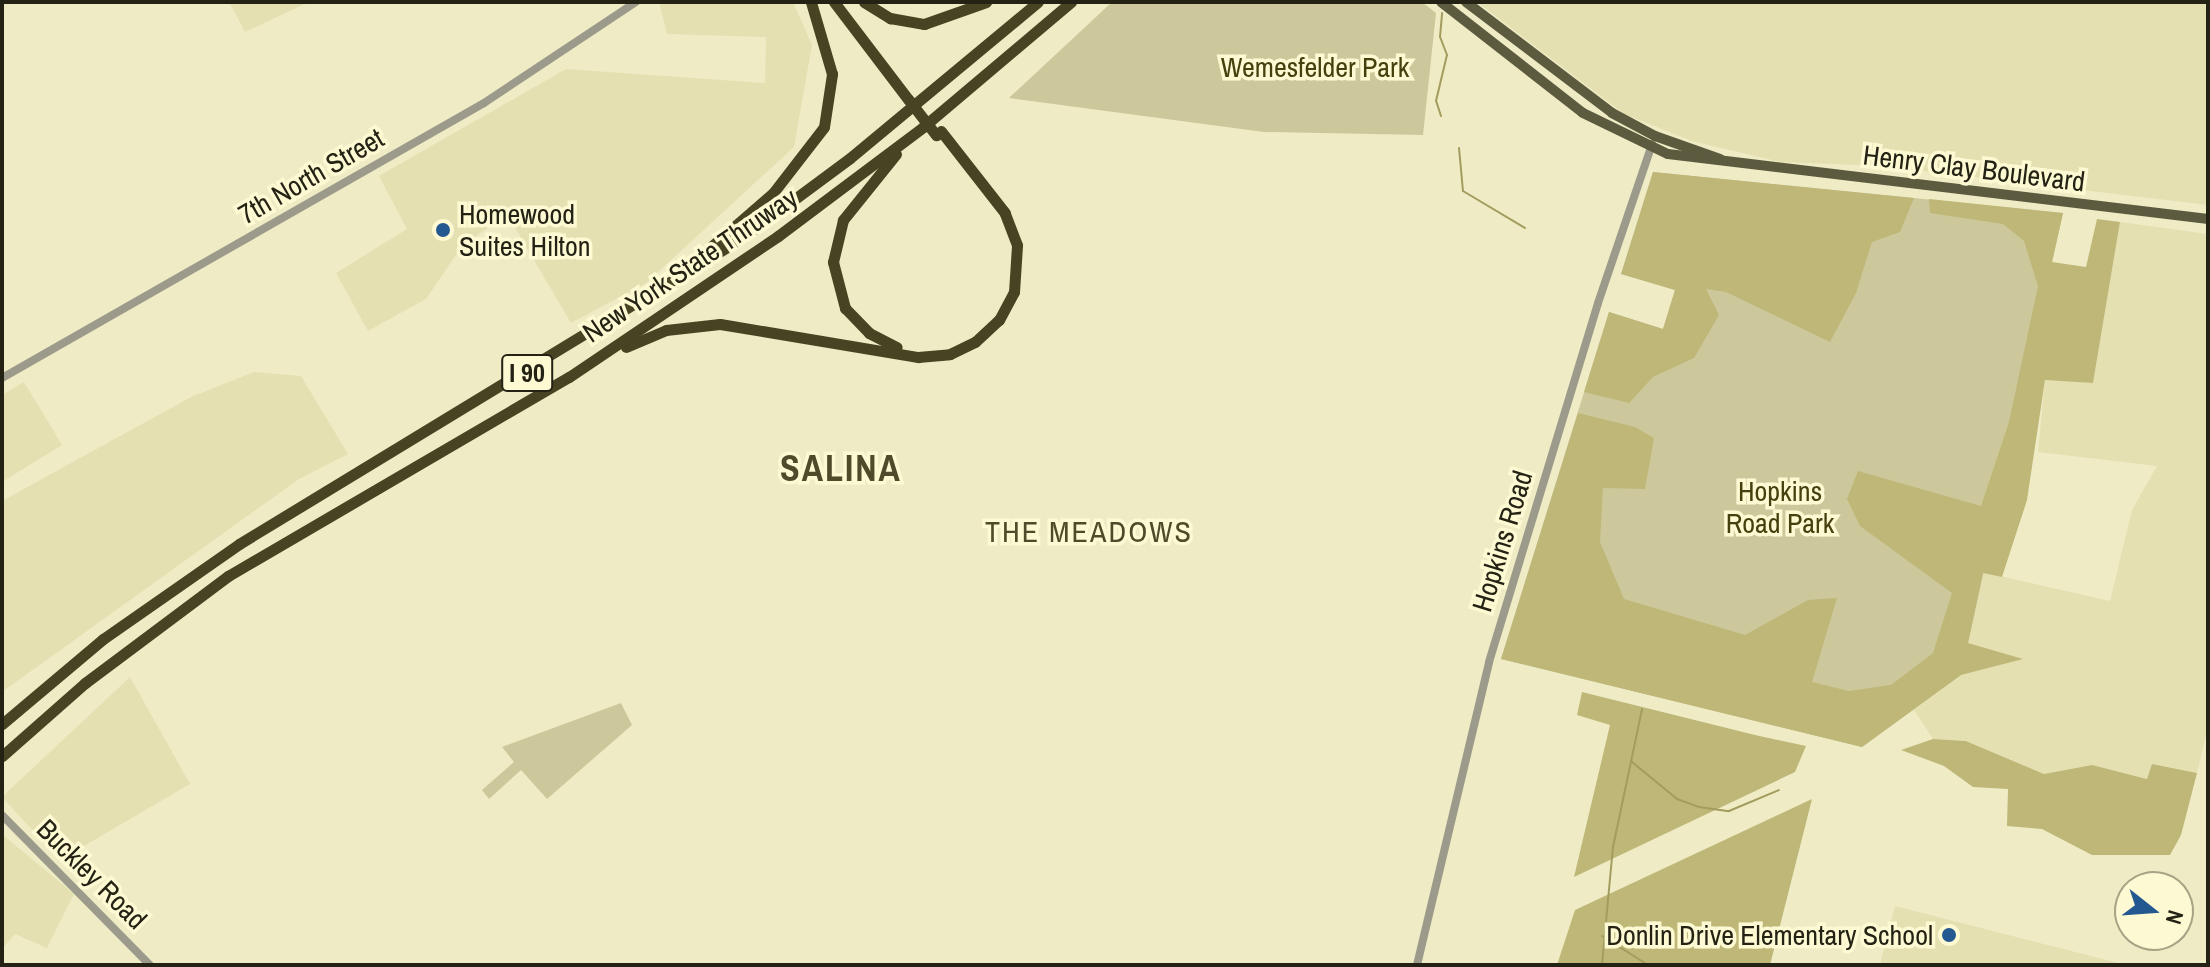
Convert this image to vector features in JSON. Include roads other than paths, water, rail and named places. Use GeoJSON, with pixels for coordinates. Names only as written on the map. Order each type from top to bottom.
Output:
{"type":"FeatureCollection","features":[{"type":"Feature","properties":{"kind":"highway"},"geometry":{"type":"LineString","coordinates":[[634,308],[732,230],[814,146],[828,114],[832,82],[828,49],[811,2]]}},
{"type":"Feature","properties":{"kind":"highway"},"geometry":{"type":"LineString","coordinates":[[569,377],[641,339],[695,325],[744,326],[918,357],[950,354],[975,342],[999,320],[1014,292],[1017,245],[1005,213],[834,2]]}},
{"type":"Feature","properties":{"kind":"highway"},"geometry":{"type":"LineString","coordinates":[[840,2],[910,98]]}},
{"type":"Feature","properties":{"kind":"highway"},"geometry":{"type":"LineString","coordinates":[[864,2],[890,18],[924,24],[986,2]]}},
{"type":"Feature","properties":{"kind":"highway","name":"New York State Thruway"},"geometry":{"type":"LineString","coordinates":[[2,724],[103,639],[239,544],[634,308],[850,158],[1038,2]]}},
{"type":"Feature","properties":{"kind":"highway","name":"New York State Thruway"},"geometry":{"type":"LineString","coordinates":[[3,756],[85,683],[228,576],[569,377],[778,236],[923,127],[1071,2]]}},
{"type":"Feature","properties":{"kind":"highway"},"geometry":{"type":"LineString","coordinates":[[923,127],[856,200],[838,232],[833,262],[839,295],[859,325],[882,342],[911,351],[946,348],[978,334],[1000,310],[1014,270],[1011,240],[1001,215],[939,133]]}},
{"type":"Feature","properties":{"kind":"main road"},"geometry":{"type":"LineString","coordinates":[[1466,2],[1558,75],[1653,142]]}},
{"type":"Feature","properties":{"kind":"main road"},"geometry":{"type":"LineString","coordinates":[[1445,6],[1525,50]]}},
{"type":"Feature","properties":{"kind":"main road"},"geometry":{"type":"LineString","coordinates":[[1445,6],[1583,113],[1653,142]]}},
{"type":"Feature","properties":{"kind":"main road"},"geometry":{"type":"LineString","coordinates":[[1511,56],[1558,75]]}},
{"type":"Feature","properties":{"kind":"main road","name":"Henry Clay Boulevard"},"geometry":{"type":"LineString","coordinates":[[1653,142],[1734,164],[2208,219]]}},
{"type":"Feature","properties":{"kind":"street","name":"7th North Street"},"geometry":{"type":"LineString","coordinates":[[2,378],[484,103],[636,2]]}},
{"type":"Feature","properties":{"kind":"street","name":"Hopkins Road"},"geometry":{"type":"LineString","coordinates":[[1417,965],[1489,662],[1653,142]]}},
{"type":"Feature","properties":{"kind":"street","name":"Buckley Road"},"geometry":{"type":"LineString","coordinates":[[2,815],[150,965]]}},
{"type":"Feature","properties":{"kind":"waterway"},"geometry":{"type":"LineString","coordinates":[[1441,116],[1436,101],[1447,55],[1440,37],[1442,13]]}},
{"type":"Feature","properties":{"kind":"waterway"},"geometry":{"type":"LineString","coordinates":[[1459,148],[1463,191],[1525,228]]}},
{"type":"Feature","properties":{"kind":"waterway"},"geometry":{"type":"LineString","coordinates":[[1602,965],[1613,847],[1642,709]]}},
{"type":"Feature","properties":{"kind":"waterway"},"geometry":{"type":"LineString","coordinates":[[1632,762],[1677,799],[1699,807],[1729,811],[1779,790]]}},
{"type":"Feature","properties":{"kind":"waterway"},"geometry":{"type":"LineString","coordinates":[[1602,936],[1648,965]]}},
{"type":"Feature","properties":{"kind":"place","name":"Homewood Suites Hilton"},"geometry":{"type":"Point","coordinates":[443,230]}},
{"type":"Feature","properties":{"kind":"place","name":"Donlin Drive Elementary School"},"geometry":{"type":"Point","coordinates":[1949,935]}},
{"type":"Feature","properties":{"kind":"district","name":"SALINA"},"geometry":{"type":"Point","coordinates":[841,469]}},
{"type":"Feature","properties":{"kind":"district","name":"THE MEADOWS"},"geometry":{"type":"Point","coordinates":[1089,531]}},
{"type":"Feature","properties":{"kind":"park label","name":"Wemesfelder Park"},"geometry":{"type":"Point","coordinates":[1315,67]}},
{"type":"Feature","properties":{"kind":"park label","name":"Hopkins Road Park"},"geometry":{"type":"Point","coordinates":[1780,507]}}]}
